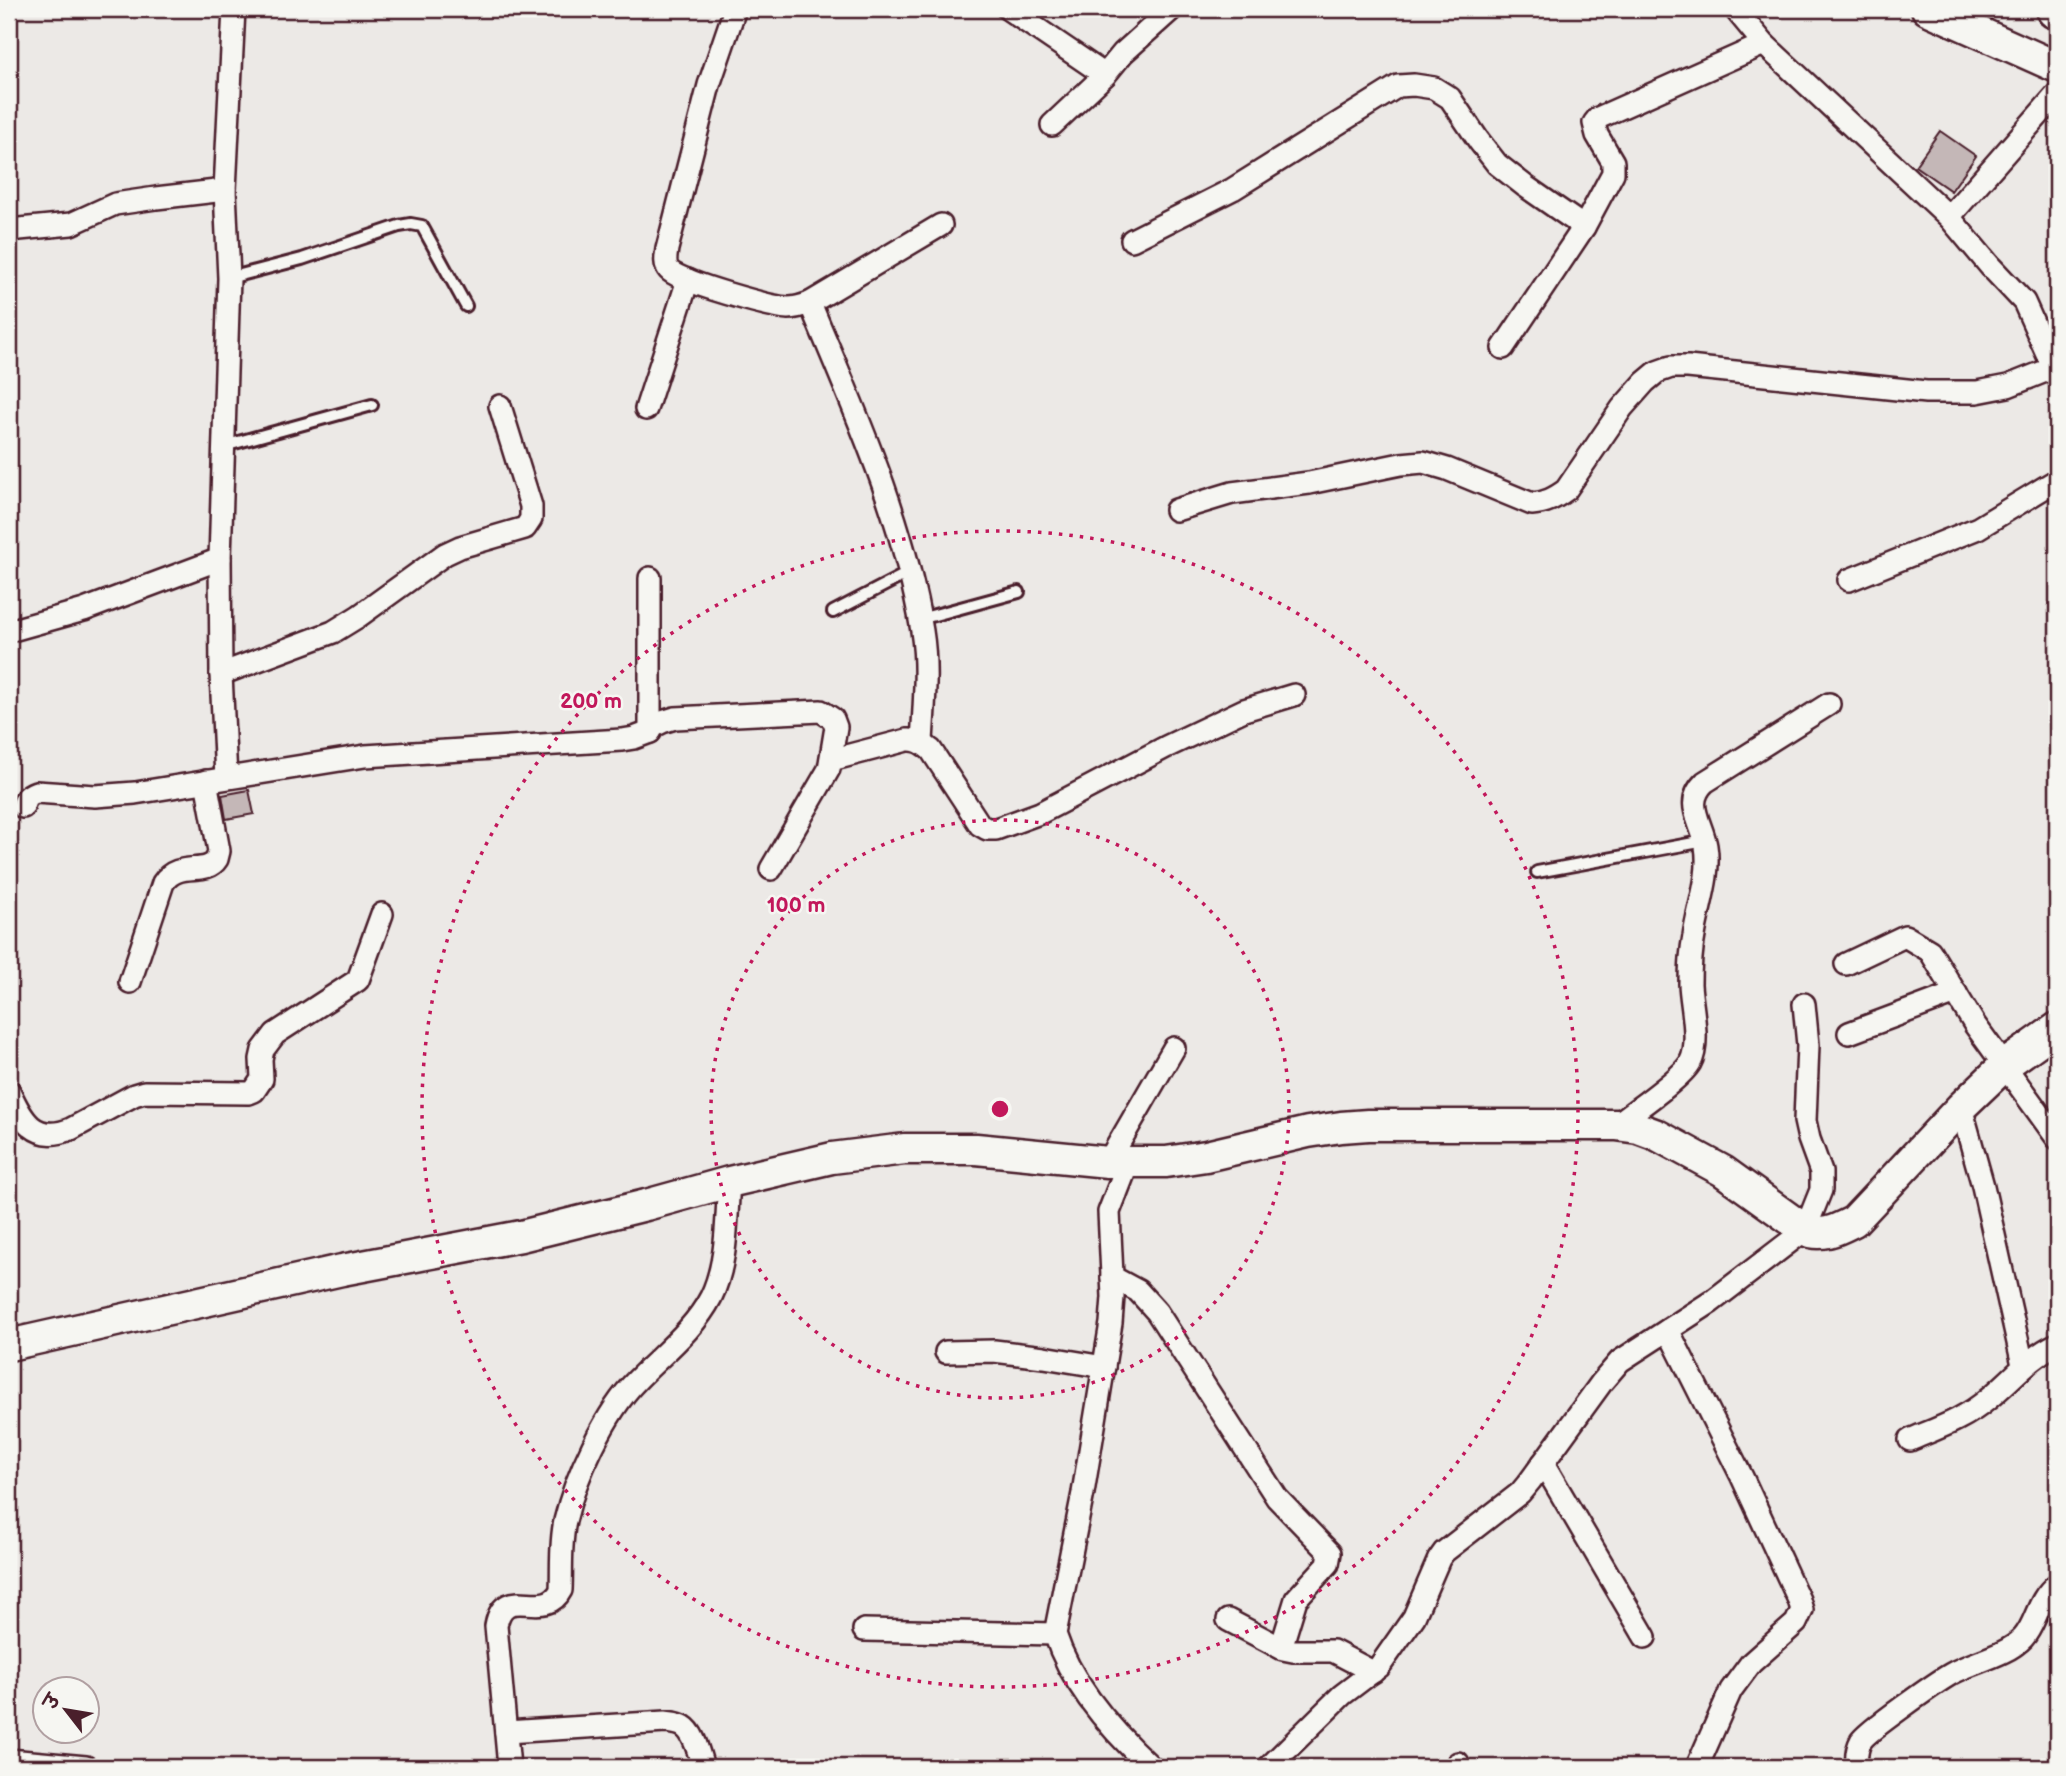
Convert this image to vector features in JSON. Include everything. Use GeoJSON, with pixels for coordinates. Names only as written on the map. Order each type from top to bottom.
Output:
{"type":"FeatureCollection","features":[{"type":"Feature","properties":{"kind":"street"},"geometry":{"type":"LineString","coordinates":[[130,982],[167,876],[176,871],[214,864],[219,850],[216,780],[222,674],[220,559],[229,278],[225,190],[234,9]]}},
{"type":"Feature","properties":{"kind":"street"},"geometry":{"type":"LineString","coordinates":[[735,9],[709,85],[667,249],[668,269],[688,280],[772,306],[798,308],[940,225]]}},
{"type":"Feature","properties":{"kind":"street"},"geometry":{"type":"LineString","coordinates":[[1007,9],[1105,75]]}},
{"type":"Feature","properties":{"kind":"street"},"geometry":{"type":"LineString","coordinates":[[1052,125],[1105,75],[1123,53],[1172,9]]}},
{"type":"Feature","properties":{"kind":"street"},"geometry":{"type":"LineString","coordinates":[[1175,510],[1232,493],[1309,483],[1423,462],[1532,504],[1542,503],[1566,490],[1622,408],[1657,372],[1671,368],[1688,367],[1926,392],[1977,392],[2055,372],[2024,302],[1949,217],[1764,44],[1735,9]]}},
{"type":"Feature","properties":{"kind":"street"},"geometry":{"type":"LineString","coordinates":[[1927,9],[2057,67]]}},
{"type":"Feature","properties":{"kind":"street"},"geometry":{"type":"LineString","coordinates":[[1503,348],[1584,227],[1614,168],[1597,135],[1594,124],[1598,118],[1764,44]]}},
{"type":"Feature","properties":{"kind":"street"},"geometry":{"type":"LineString","coordinates":[[1132,240],[1233,190],[1398,86],[1414,85],[1434,89],[1450,98],[1497,164],[1584,227]]}},
{"type":"Feature","properties":{"kind":"street"},"geometry":{"type":"LineString","coordinates":[[1949,217],[2057,94]]}},
{"type":"Feature","properties":{"kind":"street"},"geometry":{"type":"LineString","coordinates":[[9,230],[71,224],[115,204],[225,190]]}},
{"type":"Feature","properties":{"kind":"street"},"geometry":{"type":"LineString","coordinates":[[646,409],[688,280]]}},
{"type":"Feature","properties":{"kind":"street"},"geometry":{"type":"LineString","coordinates":[[810,303],[876,461],[910,572],[920,619],[926,674],[922,742]]}},
{"type":"Feature","properties":{"kind":"street"},"geometry":{"type":"LineString","coordinates":[[222,674],[333,632],[445,554],[516,531],[528,524],[531,519],[531,506],[500,406]]}},
{"type":"Feature","properties":{"kind":"street"},"geometry":{"type":"LineString","coordinates":[[1849,580],[1978,528],[2057,480]]}},
{"type":"Feature","properties":{"kind":"street"},"geometry":{"type":"LineString","coordinates":[[9,631],[85,610],[220,559]]}},
{"type":"Feature","properties":{"kind":"street"},"geometry":{"type":"LineString","coordinates":[[650,578],[650,732]]}},
{"type":"Feature","properties":{"kind":"street"},"geometry":{"type":"LineString","coordinates":[[831,760],[907,740],[922,742],[931,750],[980,825],[996,830],[1040,813],[1244,710],[1294,695]]}},
{"type":"Feature","properties":{"kind":"street"},"geometry":{"type":"LineString","coordinates":[[1616,1125],[1678,1076],[1689,1063],[1694,1051],[1695,1028],[1690,984],[1693,937],[1706,874],[1706,846],[1698,824],[1694,795],[1705,782],[1829,704]]}},
{"type":"Feature","properties":{"kind":"street"},"geometry":{"type":"LineString","coordinates":[[23,807],[29,795],[36,792],[116,795],[365,756],[634,738],[675,718],[821,711],[833,719],[836,727],[831,760],[823,781],[771,869]]}},
{"type":"Feature","properties":{"kind":"street"},"geometry":{"type":"LineString","coordinates":[[9,1091],[28,1124],[37,1131],[49,1134],[62,1133],[144,1092],[254,1091],[262,1079],[263,1050],[275,1034],[358,980],[382,914]]}},
{"type":"Feature","properties":{"kind":"street"},"geometry":{"type":"LineString","coordinates":[[1846,964],[1905,936],[1930,951],[1975,1025],[2057,1138]]}},
{"type":"Feature","properties":{"kind":"street"},"geometry":{"type":"LineString","coordinates":[[1849,1033],[1956,993]]}},
{"type":"Feature","properties":{"kind":"street"},"geometry":{"type":"LineString","coordinates":[[1269,1767],[1342,1695],[1373,1672],[1414,1616],[1444,1552],[1520,1493],[1620,1361],[1711,1302],[1805,1230],[1821,1190],[1821,1172],[1805,1121],[1808,1045],[1804,1004]]}},
{"type":"Feature","properties":{"kind":"street"},"geometry":{"type":"LineString","coordinates":[[9,1345],[342,1270],[521,1236],[832,1158],[905,1149],[976,1149],[1118,1163],[1166,1162],[1206,1157],[1341,1126],[1616,1125],[1638,1128],[1657,1135],[1723,1171],[1814,1235],[1831,1232],[1854,1221],[1961,1107],[2005,1065],[2057,1028]]}},
{"type":"Feature","properties":{"kind":"street"},"geometry":{"type":"LineString","coordinates":[[1151,1767],[1111,1729],[1070,1670],[1055,1633],[1083,1493],[1111,1323],[1110,1212],[1118,1163],[1174,1048]]}},
{"type":"Feature","properties":{"kind":"street"},"geometry":{"type":"LineString","coordinates":[[1961,1107],[1983,1186],[2023,1365]]}},
{"type":"Feature","properties":{"kind":"street"},"geometry":{"type":"LineString","coordinates":[[509,1767],[496,1626],[498,1615],[503,1606],[509,1603],[549,1603],[558,1597],[562,1590],[565,1522],[572,1496],[589,1456],[621,1399],[679,1338],[711,1297],[723,1255],[729,1182]]}},
{"type":"Feature","properties":{"kind":"street"},"geometry":{"type":"LineString","coordinates":[[1112,1278],[1138,1291],[1157,1312],[1277,1497],[1329,1549],[1328,1564],[1296,1599],[1281,1648]]}},
{"type":"Feature","properties":{"kind":"street"},"geometry":{"type":"LineString","coordinates":[[1668,1330],[1742,1477],[1802,1610],[1796,1623],[1739,1677],[1698,1767]]}},
{"type":"Feature","properties":{"kind":"street"},"geometry":{"type":"LineString","coordinates":[[1910,1440],[1970,1414],[2023,1365],[2041,1351],[2057,1344]]}},
{"type":"Feature","properties":{"kind":"street"},"geometry":{"type":"LineString","coordinates":[[946,1352],[994,1351],[1104,1367]]}},
{"type":"Feature","properties":{"kind":"street"},"geometry":{"type":"LineString","coordinates":[[1543,1463],[1645,1637]]}},
{"type":"Feature","properties":{"kind":"street"},"geometry":{"type":"LineString","coordinates":[[1857,1767],[1856,1757],[1862,1739],[1951,1674],[2011,1647],[2024,1637],[2041,1603],[2057,1584]]}},
{"type":"Feature","properties":{"kind":"street"},"geometry":{"type":"LineString","coordinates":[[1228,1620],[1281,1648],[1293,1651],[1333,1651],[1373,1672]]}},
{"type":"Feature","properties":{"kind":"street"},"geometry":{"type":"LineString","coordinates":[[864,1630],[1055,1633]]}},
{"type":"Feature","properties":{"kind":"street"},"geometry":{"type":"LineString","coordinates":[[506,1732],[666,1722],[678,1724],[690,1732],[703,1767]]}},
{"type":"Feature","properties":{"kind":"street"},"geometry":{"type":"LineString","coordinates":[[9,1760],[86,1767]]}},
{"type":"Feature","properties":{"kind":"lane"},"geometry":{"type":"LineString","coordinates":[[229,278],[303,259],[399,226],[416,225],[422,226],[466,306]]}},
{"type":"Feature","properties":{"kind":"lane"},"geometry":{"type":"LineString","coordinates":[[224,446],[372,405]]}},
{"type":"Feature","properties":{"kind":"lane"},"geometry":{"type":"LineString","coordinates":[[833,612],[910,572]]}},
{"type":"Feature","properties":{"kind":"lane"},"geometry":{"type":"LineString","coordinates":[[920,619],[1018,593]]}},
{"type":"Feature","properties":{"kind":"lane"},"geometry":{"type":"LineString","coordinates":[[1537,872],[1704,841]]}},
{"type":"Feature","properties":{"kind":"building"},"geometry":{"type":"Polygon","coordinates":[[[1940,131],[1976,156],[1951,191],[1915,166],[1940,131]]]}},
{"type":"Feature","properties":{"kind":"building"},"geometry":{"type":"Polygon","coordinates":[[[249,790],[254,814],[226,819],[222,795],[249,790]]]}}]}
